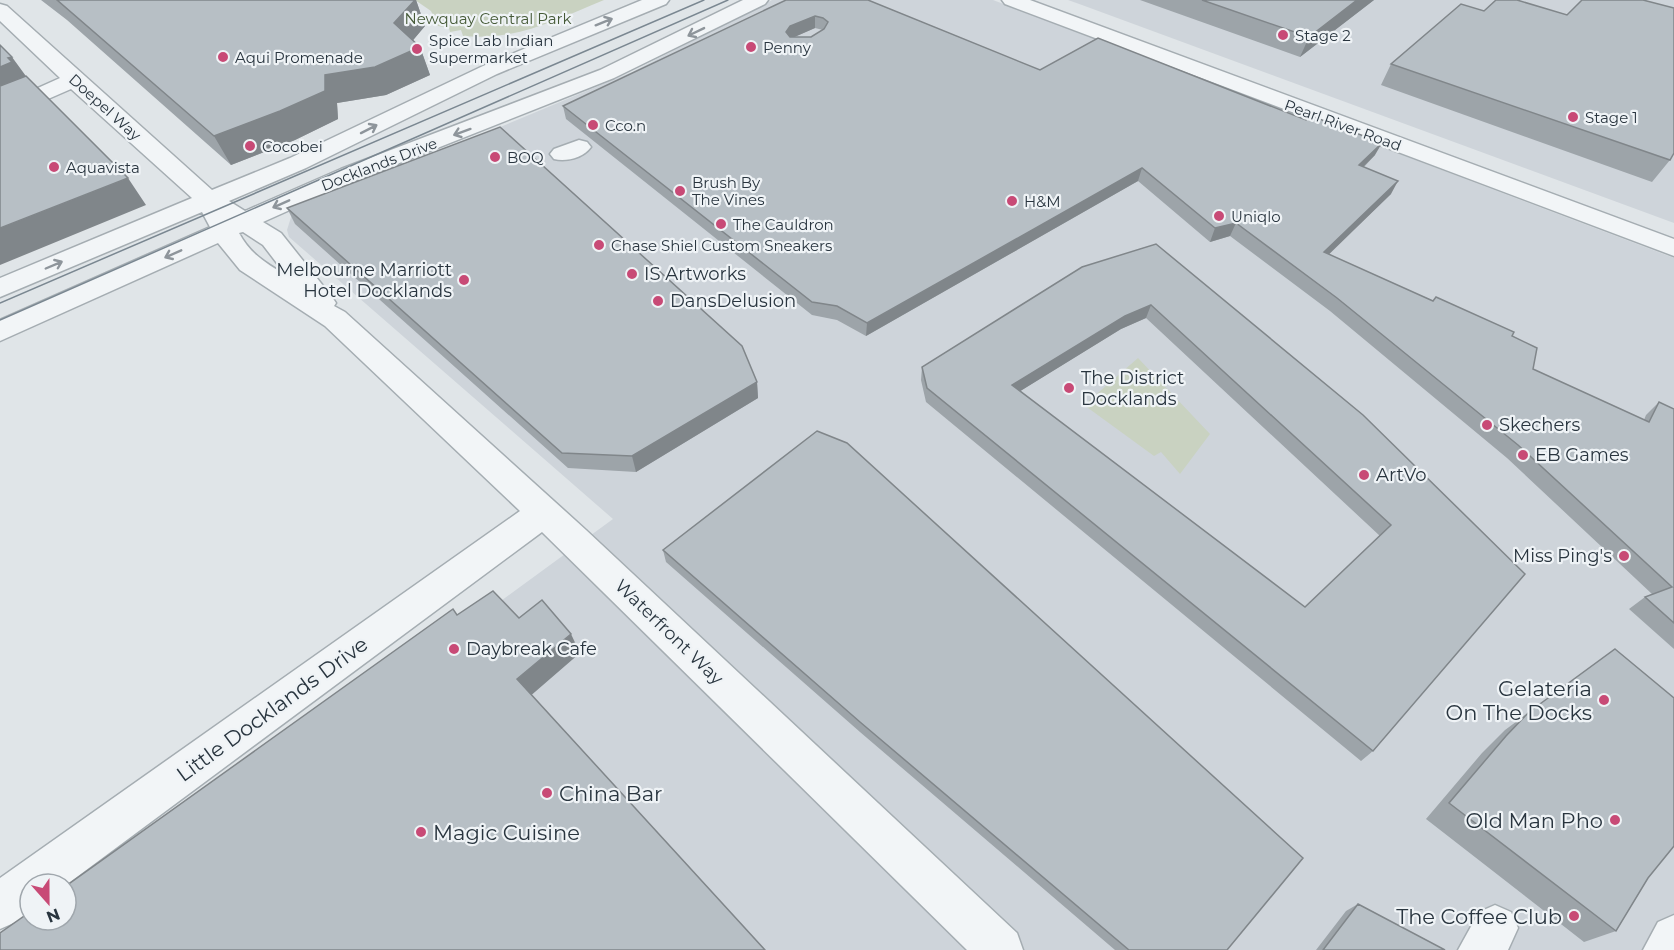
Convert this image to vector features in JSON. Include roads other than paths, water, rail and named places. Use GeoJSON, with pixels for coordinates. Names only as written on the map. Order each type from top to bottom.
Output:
{"type":"FeatureCollection","features":[{"type":"Feature","properties":{"kind":"street","name":"Docklands Drive"},"geometry":{"type":"LineString","coordinates":[[0,331],[359,170],[492,89],[659,0]]}},
{"type":"Feature","properties":{"kind":"street","name":"Pearl River Road"},"geometry":{"type":"LineString","coordinates":[[1012,0],[1674,248]]}},
{"type":"Feature","properties":{"kind":"street","name":"Docklands Drive"},"geometry":{"type":"LineString","coordinates":[[0,288],[317,155],[492,89],[620,68],[747,2]]}},
{"type":"Feature","properties":{"kind":"street","name":"Doepel Way"},"geometry":{"type":"LineString","coordinates":[[1,11],[208,200]]}},
{"type":"Feature","properties":{"kind":"street"},"geometry":{"type":"LineString","coordinates":[[0,113],[74,80]]}},
{"type":"Feature","properties":{"kind":"street","name":"Waterfront Way"},"geometry":{"type":"LineString","coordinates":[[208,200],[235,225],[233,246],[249,264],[335,319],[544,512],[1000,950]]}},
{"type":"Feature","properties":{"kind":"street","name":"Little Docklands Drive"},"geometry":{"type":"LineString","coordinates":[[0,906],[544,512]]}},
{"type":"Feature","properties":{"kind":"street"},"geometry":{"type":"LineString","coordinates":[[1666,950],[1674,938]]}},
{"type":"Feature","properties":{"kind":"tram line"},"geometry":{"type":"LineString","coordinates":[[0,303],[704,0]]}},
{"type":"Feature","properties":{"kind":"tram line"},"geometry":{"type":"LineString","coordinates":[[0,320],[728,0]]}},
{"type":"Feature","properties":{"kind":"place","name":"Stage 2"},"geometry":{"type":"Point","coordinates":[1283,35]}},
{"type":"Feature","properties":{"kind":"place","name":"Penny"},"geometry":{"type":"Point","coordinates":[751,47]}},
{"type":"Feature","properties":{"kind":"place","name":"Spice Lab Indian Supermarket"},"geometry":{"type":"Point","coordinates":[417,49]}},
{"type":"Feature","properties":{"kind":"place","name":"Aqui Promenade"},"geometry":{"type":"Point","coordinates":[223,57]}},
{"type":"Feature","properties":{"kind":"place","name":"Stage 1"},"geometry":{"type":"Point","coordinates":[1573,117]}},
{"type":"Feature","properties":{"kind":"place","name":"Cco.n"},"geometry":{"type":"Point","coordinates":[593,125]}},
{"type":"Feature","properties":{"kind":"place","name":"Cocobei"},"geometry":{"type":"Point","coordinates":[250,146]}},
{"type":"Feature","properties":{"kind":"place","name":"BOQ"},"geometry":{"type":"Point","coordinates":[495,157]}},
{"type":"Feature","properties":{"kind":"place","name":"Aquavista"},"geometry":{"type":"Point","coordinates":[54,167]}},
{"type":"Feature","properties":{"kind":"place","name":"Brush By The Vines"},"geometry":{"type":"Point","coordinates":[680,191]}},
{"type":"Feature","properties":{"kind":"place","name":"H&M"},"geometry":{"type":"Point","coordinates":[1012,201]}},
{"type":"Feature","properties":{"kind":"place","name":"Uniqlo"},"geometry":{"type":"Point","coordinates":[1219,216]}},
{"type":"Feature","properties":{"kind":"place","name":"The Cauldron"},"geometry":{"type":"Point","coordinates":[721,224]}},
{"type":"Feature","properties":{"kind":"place","name":"Chase Shiel Custom Sneakers"},"geometry":{"type":"Point","coordinates":[599,245]}},
{"type":"Feature","properties":{"kind":"place","name":"IS Artworks"},"geometry":{"type":"Point","coordinates":[632,274]}},
{"type":"Feature","properties":{"kind":"place","name":"Melbourne Marriott Hotel Docklands"},"geometry":{"type":"Point","coordinates":[464,280]}},
{"type":"Feature","properties":{"kind":"place","name":"DansDelusion"},"geometry":{"type":"Point","coordinates":[658,301]}},
{"type":"Feature","properties":{"kind":"place","name":"The District Docklands"},"geometry":{"type":"Point","coordinates":[1069,388]}},
{"type":"Feature","properties":{"kind":"place","name":"Skechers"},"geometry":{"type":"Point","coordinates":[1487,425]}},
{"type":"Feature","properties":{"kind":"place","name":"EB Games"},"geometry":{"type":"Point","coordinates":[1523,455]}},
{"type":"Feature","properties":{"kind":"place","name":"ArtVo"},"geometry":{"type":"Point","coordinates":[1364,475]}},
{"type":"Feature","properties":{"kind":"place","name":"Miss Ping's"},"geometry":{"type":"Point","coordinates":[1624,556]}},
{"type":"Feature","properties":{"kind":"place","name":"Daybreak Cafe"},"geometry":{"type":"Point","coordinates":[454,649]}},
{"type":"Feature","properties":{"kind":"place","name":"Gelateria On The Docks"},"geometry":{"type":"Point","coordinates":[1604,700]}},
{"type":"Feature","properties":{"kind":"place","name":"China Bar"},"geometry":{"type":"Point","coordinates":[547,793]}},
{"type":"Feature","properties":{"kind":"place","name":"Old Man Pho"},"geometry":{"type":"Point","coordinates":[1615,820]}},
{"type":"Feature","properties":{"kind":"place","name":"Magic Cuisine"},"geometry":{"type":"Point","coordinates":[421,832]}},
{"type":"Feature","properties":{"kind":"place","name":"The Coffee Club"},"geometry":{"type":"Point","coordinates":[1574,916]}},
{"type":"Feature","properties":{"kind":"park label","name":"Newquay Central Park"},"geometry":{"type":"Point","coordinates":[488,18]}}]}
